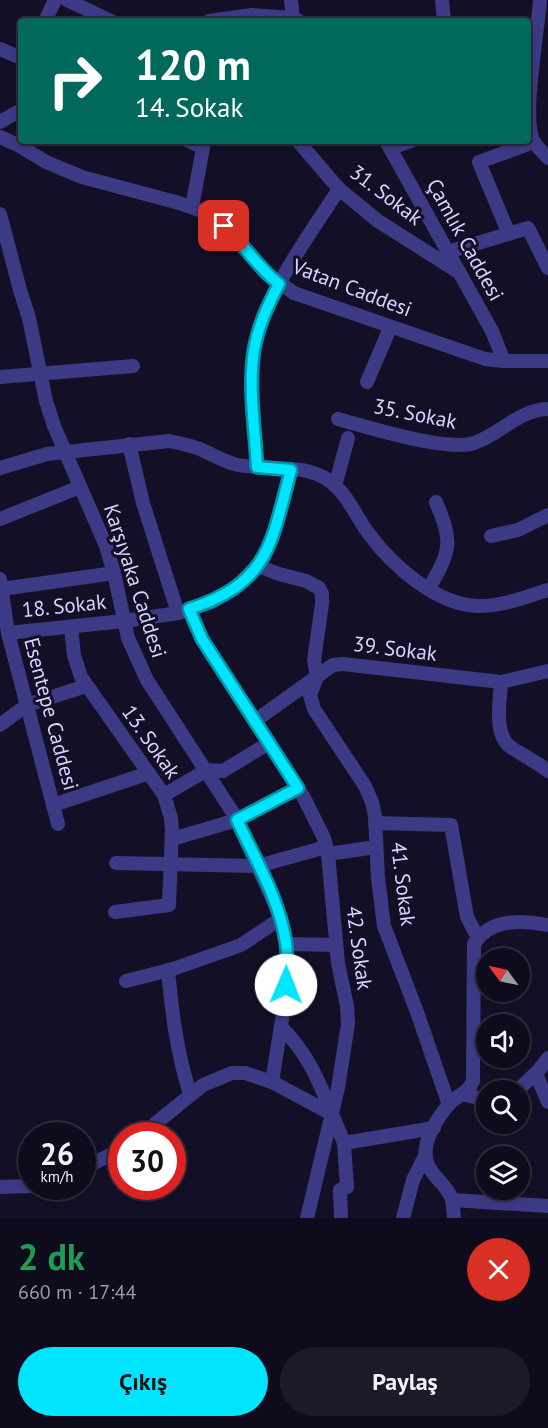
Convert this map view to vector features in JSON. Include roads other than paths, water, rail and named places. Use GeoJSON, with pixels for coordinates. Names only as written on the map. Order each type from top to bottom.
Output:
{"type":"FeatureCollection","features":[{"type":"Feature","properties":{"kind":"street"},"geometry":{"type":"LineString","coordinates":[[46,18],[55,0]]}},
{"type":"Feature","properties":{"kind":"street"},"geometry":{"type":"LineString","coordinates":[[68,0],[105,18]]}},
{"type":"Feature","properties":{"kind":"street"},"geometry":{"type":"LineString","coordinates":[[291,0],[296,18]]}},
{"type":"Feature","properties":{"kind":"street"},"geometry":{"type":"LineString","coordinates":[[442,0],[444,18]]}},
{"type":"Feature","properties":{"kind":"street"},"geometry":{"type":"LineString","coordinates":[[531,84],[540,0]]}},
{"type":"Feature","properties":{"kind":"street"},"geometry":{"type":"LineString","coordinates":[[230,18],[252,15],[285,18]]}},
{"type":"Feature","properties":{"kind":"street"},"geometry":{"type":"LineString","coordinates":[[0,49],[18,57]]}},
{"type":"Feature","properties":{"kind":"street"},"geometry":{"type":"LineString","coordinates":[[0,122],[18,112]]}},
{"type":"Feature","properties":{"kind":"street"},"geometry":{"type":"LineString","coordinates":[[531,132],[534,142],[548,158]]}},
{"type":"Feature","properties":{"kind":"street","name":"Vatan Caddesi"},"geometry":{"type":"LineString","coordinates":[[0,137],[46,162],[82,177],[207,213],[239,240],[265,273],[294,293],[465,353],[504,361],[548,361]]}},
{"type":"Feature","properties":{"kind":"street"},"geometry":{"type":"LineString","coordinates":[[192,207],[203,148],[195,144]]}},
{"type":"Feature","properties":{"kind":"street","name":"31. Sokak"},"geometry":{"type":"LineString","coordinates":[[301,144],[339,189],[378,220],[459,272]]}},
{"type":"Feature","properties":{"kind":"street","name":"Çamlık Caddesi"},"geometry":{"type":"LineString","coordinates":[[388,144],[492,331],[504,361]]}},
{"type":"Feature","properties":{"kind":"street"},"geometry":{"type":"LineString","coordinates":[[509,234],[478,162],[528,144]]}},
{"type":"Feature","properties":{"kind":"street"},"geometry":{"type":"LineString","coordinates":[[257,467],[253,387],[254,351],[269,303],[339,189]]}},
{"type":"Feature","properties":{"kind":"street","name":"Karşıyaka Caddesi"},"geometry":{"type":"LineString","coordinates":[[0,214],[29,318],[54,426],[106,546],[128,638],[147,680],[207,770],[237,820],[280,920],[286,944],[287,969],[272,1082]]}},
{"type":"Feature","properties":{"kind":"street"},"geometry":{"type":"LineString","coordinates":[[448,252],[528,228],[548,268]]}},
{"type":"Feature","properties":{"kind":"street"},"geometry":{"type":"LineString","coordinates":[[366,382],[390,328]]}},
{"type":"Feature","properties":{"kind":"street"},"geometry":{"type":"LineString","coordinates":[[0,377],[133,366]]}},
{"type":"Feature","properties":{"kind":"street","name":"35. Sokak"},"geometry":{"type":"LineString","coordinates":[[338,419],[435,443],[471,444],[489,437],[519,416],[532,411],[548,409]]}},
{"type":"Feature","properties":{"kind":"street"},"geometry":{"type":"LineString","coordinates":[[335,486],[348,438]]}},
{"type":"Feature","properties":{"kind":"street"},"geometry":{"type":"LineString","coordinates":[[0,468],[65,451],[169,441],[182,443],[236,465],[311,473],[331,482],[393,563],[429,588],[460,603],[476,606],[507,603],[548,590]]}},
{"type":"Feature","properties":{"kind":"street","name":"42. Sokak"},"geometry":{"type":"LineString","coordinates":[[129,444],[137,482],[184,611],[298,788],[315,817],[327,850],[336,945],[348,1024],[332,1114],[307,1218]]}},
{"type":"Feature","properties":{"kind":"street","name":"18. Sokak"},"geometry":{"type":"LineString","coordinates":[[8,633],[124,621],[184,611],[212,602],[248,578],[258,566],[272,539],[291,470]]}},
{"type":"Feature","properties":{"kind":"street"},"geometry":{"type":"LineString","coordinates":[[0,519],[81,487]]}},
{"type":"Feature","properties":{"kind":"street"},"geometry":{"type":"LineString","coordinates":[[429,588],[445,561],[448,542],[446,527],[436,502]]}},
{"type":"Feature","properties":{"kind":"street"},"geometry":{"type":"LineString","coordinates":[[491,536],[518,530],[548,515]]}},
{"type":"Feature","properties":{"kind":"street","name":"41. Sokak"},"geometry":{"type":"LineString","coordinates":[[258,566],[306,581],[319,588],[322,594],[314,660],[317,677],[310,695],[311,703],[365,786],[372,802],[380,904],[384,926],[449,1105]]}},
{"type":"Feature","properties":{"kind":"street"},"geometry":{"type":"LineString","coordinates":[[1,584],[114,573]]}},
{"type":"Feature","properties":{"kind":"street","name":"Esentepe Caddesi"},"geometry":{"type":"LineString","coordinates":[[1,584],[8,633],[58,824]]}},
{"type":"Feature","properties":{"kind":"street","name":"13. Sokak"},"geometry":{"type":"LineString","coordinates":[[71,627],[74,655],[81,677],[164,795],[171,818],[172,864],[169,905],[115,912]]}},
{"type":"Feature","properties":{"kind":"street","name":"39. Sokak"},"geometry":{"type":"LineString","coordinates":[[255,721],[333,665],[343,664],[501,682],[548,671]]}},
{"type":"Feature","properties":{"kind":"street"},"geometry":{"type":"LineString","coordinates":[[501,682],[501,735],[511,748],[526,755],[548,771]]}},
{"type":"Feature","properties":{"kind":"street"},"geometry":{"type":"LineString","coordinates":[[0,725],[27,705],[86,686]]}},
{"type":"Feature","properties":{"kind":"street"},"geometry":{"type":"LineString","coordinates":[[164,795],[207,770],[223,771],[269,743]]}},
{"type":"Feature","properties":{"kind":"street"},"geometry":{"type":"LineString","coordinates":[[53,805],[148,773]]}},
{"type":"Feature","properties":{"kind":"street"},"geometry":{"type":"LineString","coordinates":[[172,839],[237,820],[298,788]]}},
{"type":"Feature","properties":{"kind":"street"},"geometry":{"type":"LineString","coordinates":[[375,823],[451,825],[467,917],[478,938]]}},
{"type":"Feature","properties":{"kind":"street"},"geometry":{"type":"LineString","coordinates":[[116,863],[258,866],[327,850],[376,846]]}},
{"type":"Feature","properties":{"kind":"street"},"geometry":{"type":"LineString","coordinates":[[126,981],[212,957],[241,945],[280,920]]}},
{"type":"Feature","properties":{"kind":"street"},"geometry":{"type":"LineString","coordinates":[[403,1218],[412,1180],[425,1156],[427,1142],[434,1128],[449,1105],[471,1087],[475,1074],[473,949],[478,938],[494,928],[517,921],[548,924]]}},
{"type":"Feature","properties":{"kind":"street"},"geometry":{"type":"LineString","coordinates":[[286,944],[336,945]]}},
{"type":"Feature","properties":{"kind":"street"},"geometry":{"type":"LineString","coordinates":[[168,970],[180,1062],[190,1094]]}},
{"type":"Feature","properties":{"kind":"street"},"geometry":{"type":"LineString","coordinates":[[281,1027],[293,1038],[316,1073],[344,1143],[347,1187],[340,1190],[341,1218]]}},
{"type":"Feature","properties":{"kind":"street"},"geometry":{"type":"LineString","coordinates":[[529,1080],[548,1058]]}},
{"type":"Feature","properties":{"kind":"street"},"geometry":{"type":"LineString","coordinates":[[157,1122],[190,1094],[218,1077],[232,1073],[245,1073],[272,1082],[332,1114]]}},
{"type":"Feature","properties":{"kind":"street"},"geometry":{"type":"LineString","coordinates":[[536,1074],[548,1102]]}},
{"type":"Feature","properties":{"kind":"street"},"geometry":{"type":"LineString","coordinates":[[462,1095],[476,1098]]}},
{"type":"Feature","properties":{"kind":"street"},"geometry":{"type":"LineString","coordinates":[[344,1143],[434,1128]]}},
{"type":"Feature","properties":{"kind":"street"},"geometry":{"type":"LineString","coordinates":[[425,1156],[429,1168],[445,1187],[452,1200],[454,1218]]}},
{"type":"Feature","properties":{"kind":"street"},"geometry":{"type":"LineString","coordinates":[[0,1187],[18,1186]]}},
{"type":"Feature","properties":{"kind":"street"},"geometry":{"type":"LineString","coordinates":[[452,1200],[548,1206]]}}]}
